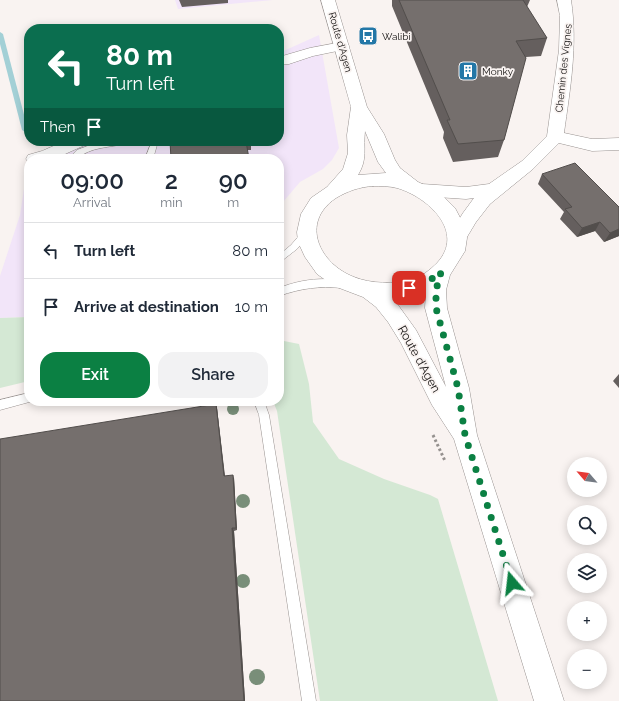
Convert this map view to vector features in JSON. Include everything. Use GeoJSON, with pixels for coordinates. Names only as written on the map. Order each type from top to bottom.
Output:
{"type":"FeatureCollection","features":[{"type":"Feature","properties":{"kind":"main road","name":"Route d'Agen"},"geometry":{"type":"LineString","coordinates":[[328,0],[360,107],[375,134],[387,162],[394,172],[417,188]]}},
{"type":"Feature","properties":{"kind":"main road","name":"Route d'Agen"},"geometry":{"type":"LineString","coordinates":[[334,190],[351,172],[355,163],[357,153],[356,135],[360,107]]}},
{"type":"Feature","properties":{"kind":"main road"},"geometry":{"type":"LineString","coordinates":[[372,180],[392,180],[417,188],[436,199],[447,210],[454,223],[457,237],[456,249],[450,261],[441,272],[430,280],[401,290],[384,291],[359,287],[336,278],[314,257],[309,245],[307,232],[308,220],[314,208],[323,198],[334,190],[352,183],[372,180]]}},
{"type":"Feature","properties":{"kind":"main road","name":"Route d'Agen"},"geometry":{"type":"LineString","coordinates":[[441,272],[436,290],[436,308],[458,388],[465,435],[549,701]]}},
{"type":"Feature","properties":{"kind":"main road","name":"Route d'Agen"},"geometry":{"type":"LineString","coordinates":[[359,287],[387,306],[399,322],[437,393],[465,435]]}},
{"type":"Feature","properties":{"kind":"street","name":"Chemin des Vignes"},"geometry":{"type":"LineString","coordinates":[[555,137],[566,49],[568,17],[564,0]]}},
{"type":"Feature","properties":{"kind":"street"},"geometry":{"type":"LineString","coordinates":[[284,61],[310,52],[342,46]]}},
{"type":"Feature","properties":{"kind":"street"},"geometry":{"type":"LineString","coordinates":[[457,237],[467,219],[494,190],[511,179],[533,161],[555,137],[592,146],[619,144]]}},
{"type":"Feature","properties":{"kind":"street"},"geometry":{"type":"LineString","coordinates":[[50,154],[68,146]]}},
{"type":"Feature","properties":{"kind":"street"},"geometry":{"type":"LineString","coordinates":[[417,188],[466,193],[494,190]]}},
{"type":"Feature","properties":{"kind":"lane"},"geometry":{"type":"LineString","coordinates":[[78,154],[95,146]]}},
{"type":"Feature","properties":{"kind":"lane"},"geometry":{"type":"LineString","coordinates":[[284,256],[307,232]]}},
{"type":"Feature","properties":{"kind":"lane"},"geometry":{"type":"LineString","coordinates":[[284,290],[306,283],[319,282],[359,287]]}},
{"type":"Feature","properties":{"kind":"lane"},"geometry":{"type":"LineString","coordinates":[[0,405],[24,399]]}},
{"type":"Feature","properties":{"kind":"lane"},"geometry":{"type":"LineString","coordinates":[[261,406],[264,414],[309,701]]}},
{"type":"Feature","properties":{"kind":"shaded area"},"geometry":{"type":"Polygon","coordinates":[[[175,0],[273,0],[178,9],[175,0]]]}},
{"type":"Feature","properties":{"kind":"shaded area"},"geometry":{"type":"Polygon","coordinates":[[[319,35],[339,148],[332,160],[323,169],[300,182],[284,201],[284,154],[59,154],[75,146],[284,146],[284,51],[319,35]]]}},
{"type":"Feature","properties":{"kind":"shaded area"},"geometry":{"type":"Polygon","coordinates":[[[24,189],[24,317],[0,318],[0,276],[20,215],[24,189]]]}},
{"type":"Feature","properties":{"kind":"green space"},"geometry":{"type":"Polygon","coordinates":[[[24,317],[24,382],[0,388],[0,318],[24,317]]]}},
{"type":"Feature","properties":{"kind":"green space"},"geometry":{"type":"Polygon","coordinates":[[[284,341],[299,344],[309,384],[313,422],[339,459],[384,479],[438,499],[498,701],[320,701],[277,411],[275,406],[284,406],[284,341]]]}},
{"type":"Feature","properties":{"kind":"building","name":"Monky"},"geometry":{"type":"Polygon","coordinates":[[[399,0],[523,0],[547,38],[516,41],[526,58],[504,140],[458,144],[447,120],[450,120],[399,0]]]}},
{"type":"Feature","properties":{"kind":"building"},"geometry":{"type":"Polygon","coordinates":[[[170,146],[247,146],[248,154],[171,154],[170,146]]]}},
{"type":"Feature","properties":{"kind":"building"},"geometry":{"type":"Polygon","coordinates":[[[575,163],[619,207],[619,229],[610,233],[600,222],[582,228],[565,209],[572,207],[542,174],[575,163]]]}},
{"type":"Feature","properties":{"kind":"building"},"geometry":{"type":"Polygon","coordinates":[[[204,406],[216,406],[224,476],[233,475],[236,528],[232,528],[244,701],[0,701],[0,439],[204,406]]]}},
{"type":"Feature","properties":{"kind":"waterway"},"geometry":{"type":"LineString","coordinates":[[0,34],[24,126]]}},
{"type":"Feature","properties":{"kind":"place","name":"Walibi"},"geometry":{"type":"Point","coordinates":[368,36]}},
{"type":"Feature","properties":{"kind":"place","name":"Monky"},"geometry":{"type":"Point","coordinates":[468,71]}},
{"type":"Feature","properties":{"kind":"route"},"geometry":{"type":"LineString","coordinates":[[409,288],[430,280],[441,272],[436,290],[436,308],[458,388],[465,435],[512,583]]}}]}
